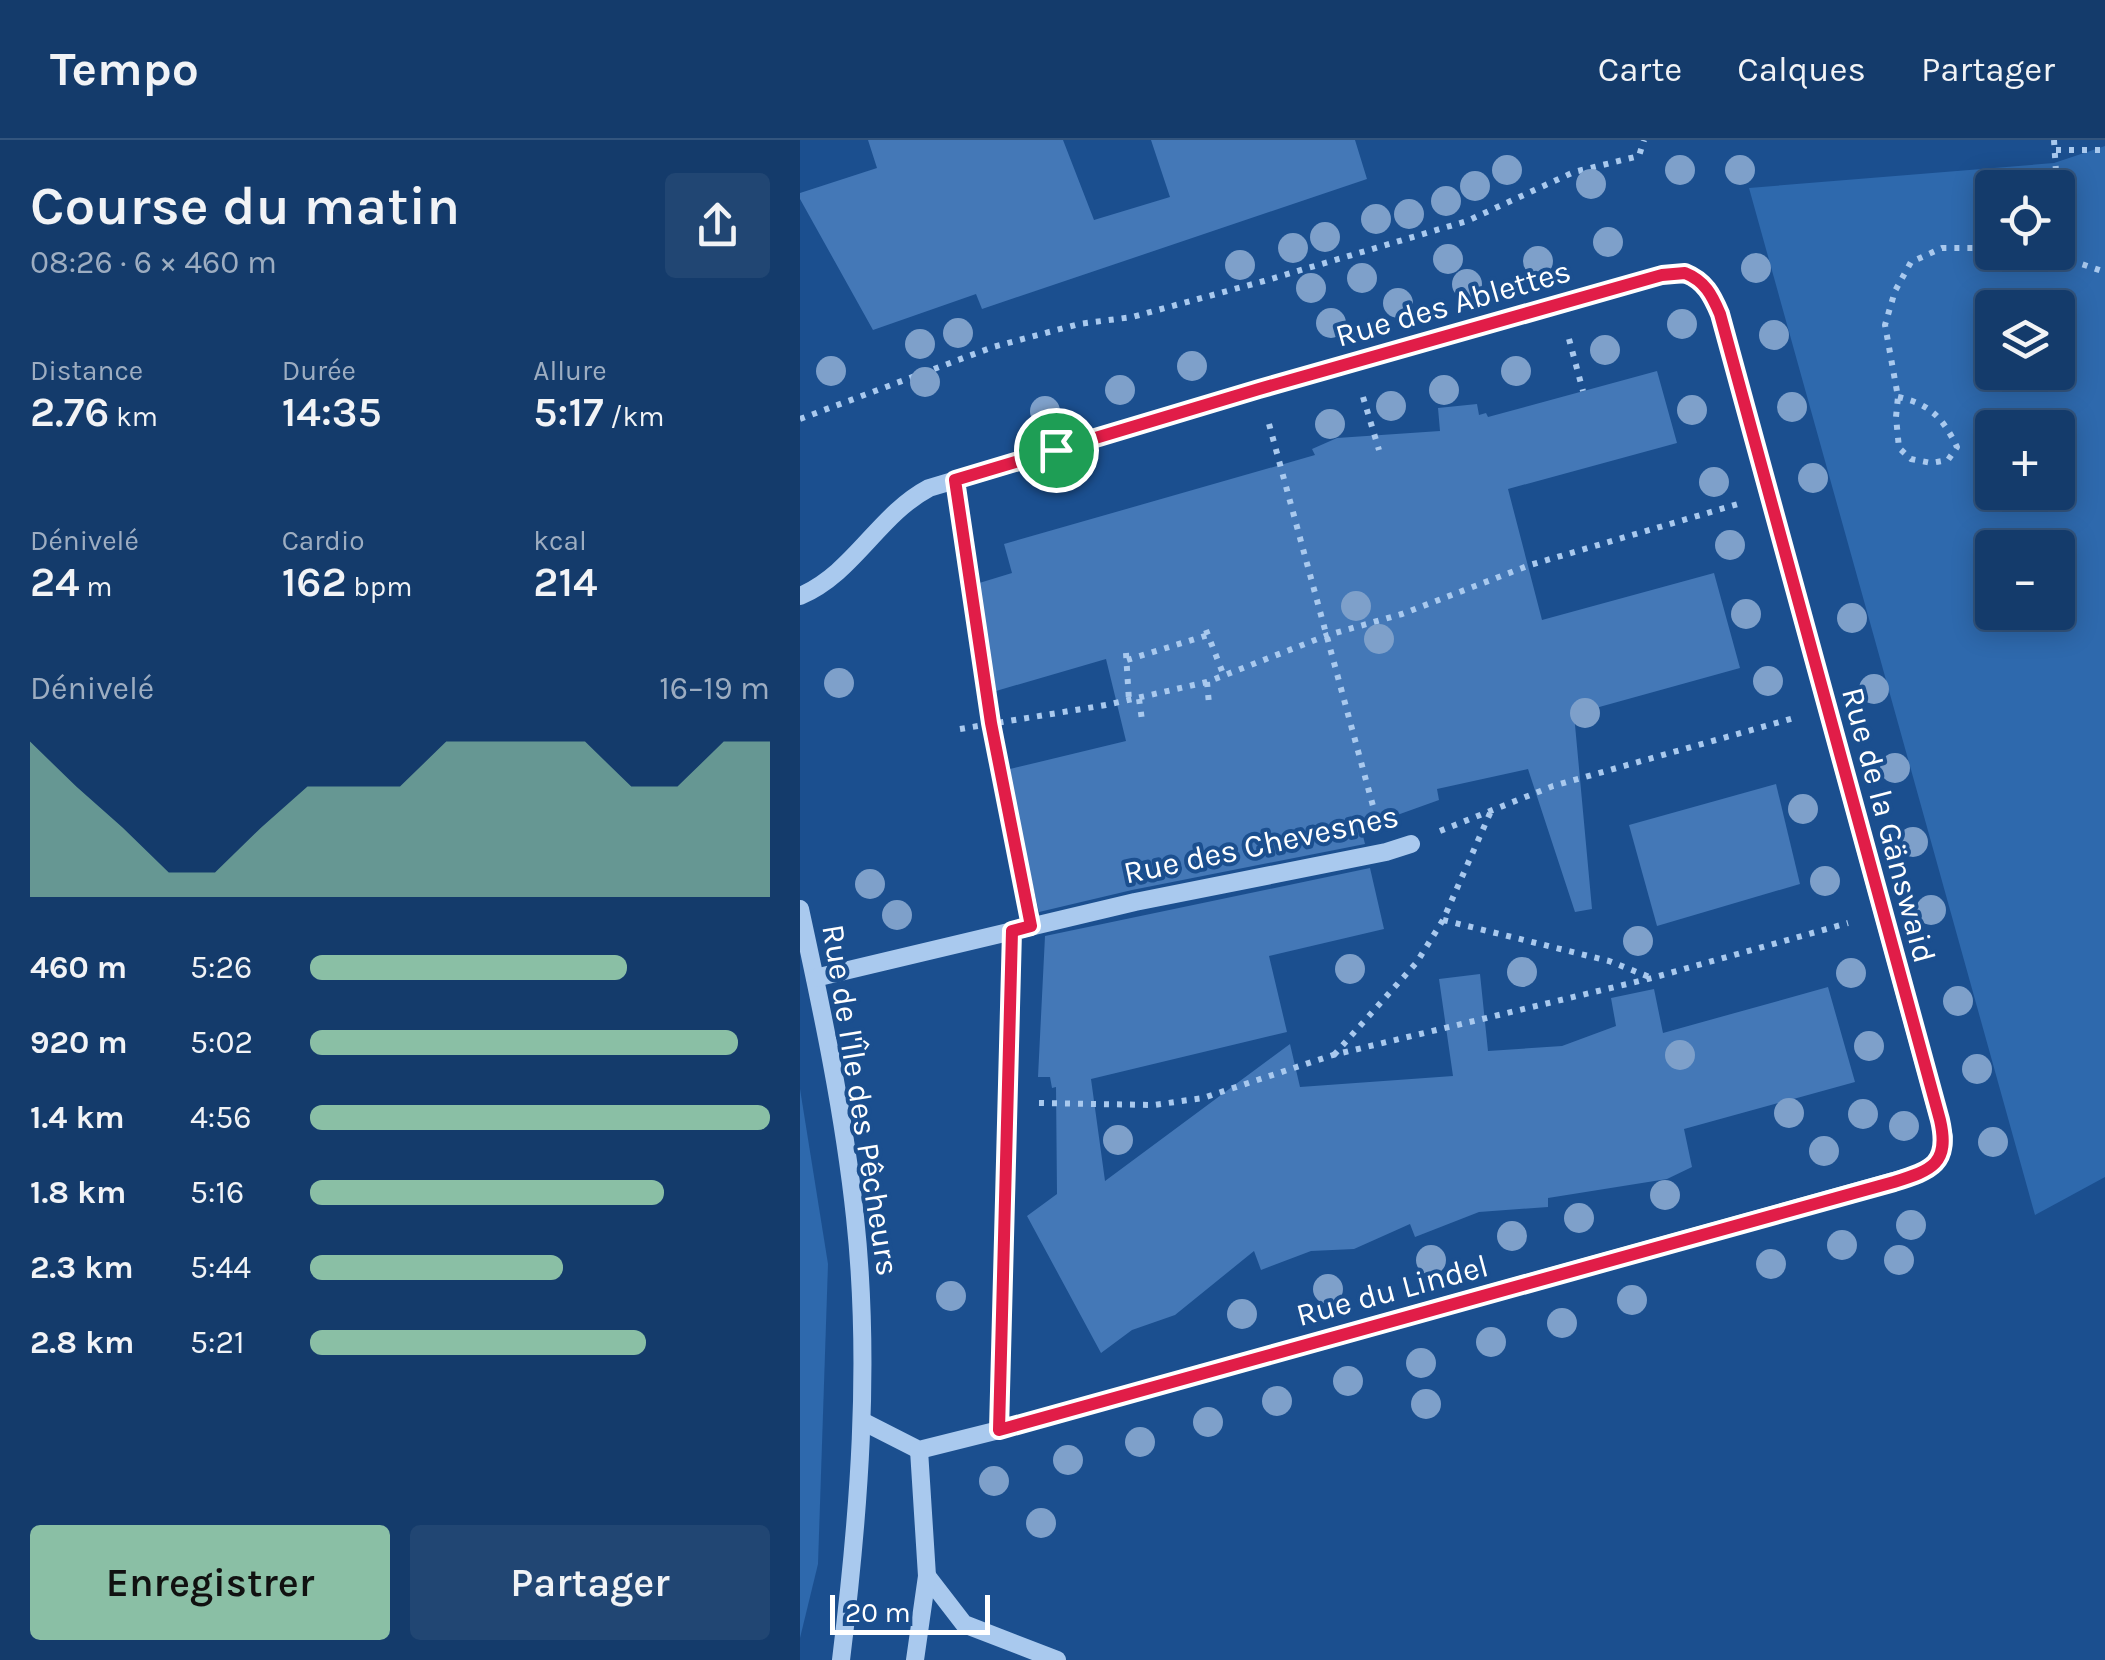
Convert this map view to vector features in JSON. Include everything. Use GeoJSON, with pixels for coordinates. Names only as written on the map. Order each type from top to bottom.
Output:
{"type":"FeatureCollection","features":[{"type":"Feature","properties":{"kind":"street","name":"Rue des Ablettes"},"geometry":{"type":"LineString","coordinates":[[800,596],[824,584],[843,568],[907,500],[955,480],[1662,275],[1685,273],[1698,278]]}},
{"type":"Feature","properties":{"kind":"street","name":"Rue de la Gänswaid"},"geometry":{"type":"LineString","coordinates":[[1698,278],[1720,314],[1944,1136],[1939,1160]]}},
{"type":"Feature","properties":{"kind":"street","name":"Rue des Chevesnes"},"geometry":{"type":"LineString","coordinates":[[815,978],[1136,902],[1411,844]]}},
{"type":"Feature","properties":{"kind":"street","name":"Rue de l'Île des Pêcheurs"},"geometry":{"type":"LineString","coordinates":[[800,909],[855,1216],[862,1306],[862,1421],[854,1554],[841,1660]]}},
{"type":"Feature","properties":{"kind":"street"},"geometry":{"type":"LineString","coordinates":[[999,1430],[1008,1103],[1022,929]]}},
{"type":"Feature","properties":{"kind":"street","name":"Rue du Lindel"},"geometry":{"type":"LineString","coordinates":[[919,1450],[1894,1182],[1927,1170],[1939,1160]]}},
{"type":"Feature","properties":{"kind":"street"},"geometry":{"type":"LineString","coordinates":[[862,1421],[919,1450],[927,1576],[914,1660]]}},
{"type":"Feature","properties":{"kind":"street"},"geometry":{"type":"LineString","coordinates":[[927,1576],[964,1624],[1058,1660]]}},
{"type":"Feature","properties":{"kind":"path"},"geometry":{"type":"LineString","coordinates":[[800,419],[993,347],[1202,299],[1467,220],[1574,172],[1639,156],[1644,140]]}},
{"type":"Feature","properties":{"kind":"path"},"geometry":{"type":"LineString","coordinates":[[2054,140],[2057,170]]}},
{"type":"Feature","properties":{"kind":"path"},"geometry":{"type":"LineString","coordinates":[[2056,150],[2105,150]]}},
{"type":"Feature","properties":{"kind":"path"},"geometry":{"type":"LineString","coordinates":[[1898,396],[1933,410],[1946,426],[1956,447],[1948,460],[1931,463],[1911,459],[1899,448],[1898,396],[1885,325],[1895,290],[1911,262],[1942,248],[1975,248]]}},
{"type":"Feature","properties":{"kind":"path"},"geometry":{"type":"LineString","coordinates":[[2075,262],[2105,272]]}},
{"type":"Feature","properties":{"kind":"path"},"geometry":{"type":"LineString","coordinates":[[1559,304],[1583,391]]}},
{"type":"Feature","properties":{"kind":"path"},"geometry":{"type":"LineString","coordinates":[[1352,362],[1380,450]]}},
{"type":"Feature","properties":{"kind":"path"},"geometry":{"type":"LineString","coordinates":[[1259,389],[1386,852]]}},
{"type":"Feature","properties":{"kind":"path"},"geometry":{"type":"LineString","coordinates":[[955,480],[1022,929]]}},
{"type":"Feature","properties":{"kind":"path"},"geometry":{"type":"LineString","coordinates":[[960,729],[1139,698],[1207,682],[1328,635],[1402,614],[1577,550],[1768,495]]}},
{"type":"Feature","properties":{"kind":"path"},"geometry":{"type":"LineString","coordinates":[[1128,700],[1127,656],[1207,633],[1224,676]]}},
{"type":"Feature","properties":{"kind":"path"},"geometry":{"type":"LineString","coordinates":[[1207,682],[1209,704]]}},
{"type":"Feature","properties":{"kind":"path"},"geometry":{"type":"LineString","coordinates":[[1139,698],[1142,720]]}},
{"type":"Feature","properties":{"kind":"path","name":"Rue des Chevesnes"},"geometry":{"type":"LineString","coordinates":[[1411,844],[1553,786],[1826,708]]}},
{"type":"Feature","properties":{"kind":"path"},"geometry":{"type":"LineString","coordinates":[[1333,1056],[1418,962],[1443,920],[1491,810]]}},
{"type":"Feature","properties":{"kind":"path"},"geometry":{"type":"LineString","coordinates":[[1008,1103],[1179,1103],[1333,1056],[1652,978],[1882,914]]}},
{"type":"Feature","properties":{"kind":"path"},"geometry":{"type":"LineString","coordinates":[[1443,920],[1610,960],[1652,978]]}},
{"type":"Feature","properties":{"kind":"shaded area"},"geometry":{"type":"Polygon","coordinates":[[[2105,146],[2105,1177],[2035,1215],[1749,188],[2054,163],[2105,146]]]}},
{"type":"Feature","properties":{"kind":"shaded area"},"geometry":{"type":"Polygon","coordinates":[[[800,1089],[828,1264],[818,1564],[800,1638],[800,1089]]]}},
{"type":"Feature","properties":{"kind":"building"},"geometry":{"type":"Polygon","coordinates":[[[868,140],[1063,140],[1094,220],[1170,197],[1151,140],[1355,140],[1367,179],[982,309],[976,294],[873,330],[800,199],[800,193],[877,168],[868,140]]]}},
{"type":"Feature","properties":{"kind":"building"},"geometry":{"type":"Polygon","coordinates":[[[1657,371],[1677,443],[1508,489],[1542,620],[1714,573],[1740,668],[1574,714],[1592,909],[1575,912],[1528,769],[1437,789],[1439,800],[1361,828],[1365,844],[1039,912],[1006,770],[1126,741],[1106,659],[996,691],[976,584],[1012,573],[1004,544],[1315,455],[1312,449],[1337,438],[1440,431],[1438,408],[1477,404],[1479,415],[1486,413],[1488,417],[1657,371]]]}},
{"type":"Feature","properties":{"kind":"building"},"geometry":{"type":"Polygon","coordinates":[[[1776,784],[1800,884],[1657,926],[1629,825],[1776,784]]]}},
{"type":"Feature","properties":{"kind":"building"},"geometry":{"type":"Polygon","coordinates":[[[1370,868],[1384,929],[1269,956],[1287,1032],[1091,1079],[1105,1181],[1290,1044],[1300,1087],[1453,1076],[1439,979],[1480,974],[1488,1051],[1562,1046],[1616,1026],[1611,998],[1654,989],[1663,1033],[1828,987],[1855,1082],[1684,1129],[1692,1167],[1667,1179],[1548,1198],[1548,1207],[1479,1212],[1415,1237],[1410,1224],[1354,1249],[1311,1251],[1261,1270],[1254,1251],[1175,1315],[1132,1330],[1101,1353],[1027,1216],[1057,1194],[1056,1087],[1052,1088],[1050,1077],[1038,1077],[1045,936],[1370,868]]]}},
{"type":"Feature","properties":{"kind":"route"},"geometry":{"type":"LineString","coordinates":[[1685,273],[1698,278],[1720,314],[1940,1120],[1944,1150],[1939,1160],[1927,1170],[1894,1182],[999,1430],[1012,931],[1031,926],[991,723],[955,480],[1056,450],[1662,275],[1685,273]]}}]}
